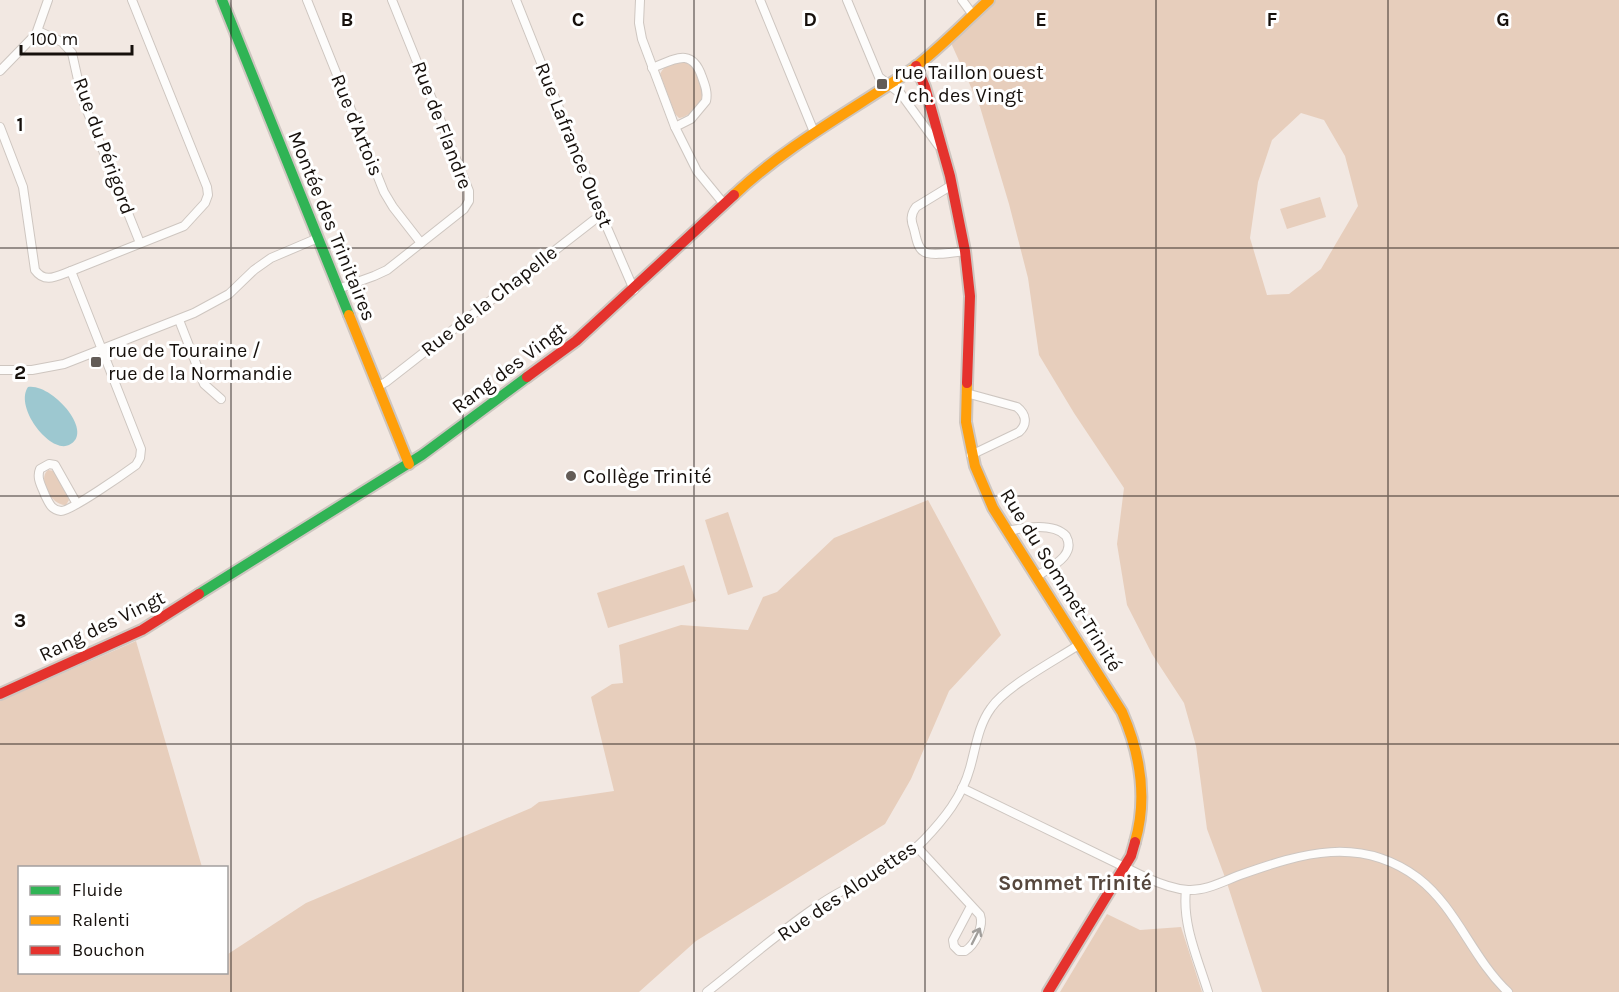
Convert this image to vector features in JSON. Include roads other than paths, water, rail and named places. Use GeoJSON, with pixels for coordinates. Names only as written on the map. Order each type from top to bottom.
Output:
{"type":"FeatureCollection","features":[{"type":"Feature","properties":{"kind":"street"},"geometry":{"type":"LineString","coordinates":[[0,71],[38,31],[48,0]]}},
{"type":"Feature","properties":{"kind":"street"},"geometry":{"type":"LineString","coordinates":[[0,127],[24,187],[35,270],[42,277],[49,278],[71,271],[187,224],[205,203],[208,192],[132,0]]}},
{"type":"Feature","properties":{"kind":"street","name":"Montée des Trinitaires"},"geometry":{"type":"LineString","coordinates":[[222,0],[409,464]]}},
{"type":"Feature","properties":{"kind":"street","name":"Rue d'Artois"},"geometry":{"type":"LineString","coordinates":[[307,0],[384,192],[421,243]]}},
{"type":"Feature","properties":{"kind":"street","name":"Rue de Flandre"},"geometry":{"type":"LineString","coordinates":[[338,289],[378,274],[466,208],[470,196],[392,0]]}},
{"type":"Feature","properties":{"kind":"street","name":"Rue Lafrance Ouest"},"geometry":{"type":"LineString","coordinates":[[516,0],[634,290]]}},
{"type":"Feature","properties":{"kind":"street"},"geometry":{"type":"LineString","coordinates":[[640,0],[641,33],[675,128],[693,165],[724,204]]}},
{"type":"Feature","properties":{"kind":"street"},"geometry":{"type":"LineString","coordinates":[[760,0],[814,132]]}},
{"type":"Feature","properties":{"kind":"street","name":"Rue du Sommet-Trinité"},"geometry":{"type":"LineString","coordinates":[[847,0],[879,77],[901,94],[946,159]]}},
{"type":"Feature","properties":{"kind":"street"},"geometry":{"type":"LineString","coordinates":[[962,0],[973,15]]}},
{"type":"Feature","properties":{"kind":"street","name":"Rang des Vingt"},"geometry":{"type":"LineString","coordinates":[[0,694],[142,630],[409,464],[555,358],[634,290],[769,163],[916,66],[989,0]]}},
{"type":"Feature","properties":{"kind":"street","name":"Rue du Périgord"},"geometry":{"type":"LineString","coordinates":[[38,31],[59,40],[72,53],[82,98],[140,243]]}},
{"type":"Feature","properties":{"kind":"street"},"geometry":{"type":"LineString","coordinates":[[652,68],[683,57],[693,60],[699,69],[706,89],[706,101],[691,119],[675,128]]}},
{"type":"Feature","properties":{"kind":"street","name":"Rue du Sommet-Trinité"},"geometry":{"type":"LineString","coordinates":[[916,66],[923,80],[946,159],[965,251],[970,296],[966,422],[971,454],[985,494],[1122,712],[1133,736],[1140,761],[1141,819],[1135,845],[1125,866],[1048,992]]}},
{"type":"Feature","properties":{"kind":"street"},"geometry":{"type":"LineString","coordinates":[[952,184],[916,207],[911,220],[919,246],[925,253],[965,251]]}},
{"type":"Feature","properties":{"kind":"street","name":"Rue de la Chapelle"},"geometry":{"type":"LineString","coordinates":[[377,387],[594,219],[602,216]]}},
{"type":"Feature","properties":{"kind":"street"},"geometry":{"type":"LineString","coordinates":[[0,370],[49,368],[179,320],[223,298],[271,258],[318,238]]}},
{"type":"Feature","properties":{"kind":"street"},"geometry":{"type":"LineString","coordinates":[[71,271],[142,454],[134,466],[77,504],[65,510],[53,508],[49,504],[38,476],[40,469],[49,464],[56,466],[77,504]]}},
{"type":"Feature","properties":{"kind":"street"},"geometry":{"type":"LineString","coordinates":[[179,320],[204,384],[221,399]]}},
{"type":"Feature","properties":{"kind":"street"},"geometry":{"type":"LineString","coordinates":[[966,393],[1017,407],[1025,419],[1024,426],[1019,432],[971,454]]}},
{"type":"Feature","properties":{"kind":"street"},"geometry":{"type":"LineString","coordinates":[[1007,531],[1056,529],[1066,536],[1069,545],[1066,555],[1036,576]]}},
{"type":"Feature","properties":{"kind":"street","name":"Rue des Alouettes"},"geometry":{"type":"LineString","coordinates":[[707,992],[819,905],[885,869],[917,848],[949,812],[962,788],[981,727],[992,706],[1004,694],[1080,644]]}},
{"type":"Feature","properties":{"kind":"street"},"geometry":{"type":"LineString","coordinates":[[962,788],[1161,884],[1186,890],[1209,887],[1306,855],[1337,851],[1368,855],[1405,870],[1433,891],[1446,906],[1480,961],[1508,992]]}},
{"type":"Feature","properties":{"kind":"street"},"geometry":{"type":"LineString","coordinates":[[917,848],[982,917],[982,924],[970,948],[959,951],[954,946],[954,938],[971,906]]}},
{"type":"Feature","properties":{"kind":"street"},"geometry":{"type":"LineString","coordinates":[[1186,890],[1186,923],[1208,992]]}},
{"type":"Feature","properties":{"kind":"water"},"geometry":{"type":"Polygon","coordinates":[[[28,387],[38,388],[48,393],[68,410],[77,430],[76,439],[69,445],[61,446],[53,443],[36,427],[26,406],[25,396],[28,387]]]}},
{"type":"Feature","properties":{"kind":"place","name":"rue Taillon ouest / ch. des Vingt"},"geometry":{"type":"Point","coordinates":[882,84]}},
{"type":"Feature","properties":{"kind":"place","name":"rue de Touraine / rue de la Normandie"},"geometry":{"type":"Point","coordinates":[96,362]}},
{"type":"Feature","properties":{"kind":"place","name":"Collège Trinité"},"geometry":{"type":"Point","coordinates":[571,476]}},
{"type":"Feature","properties":{"kind":"district","name":"Sommet Trinité"},"geometry":{"type":"Point","coordinates":[1075,883]}}]}
